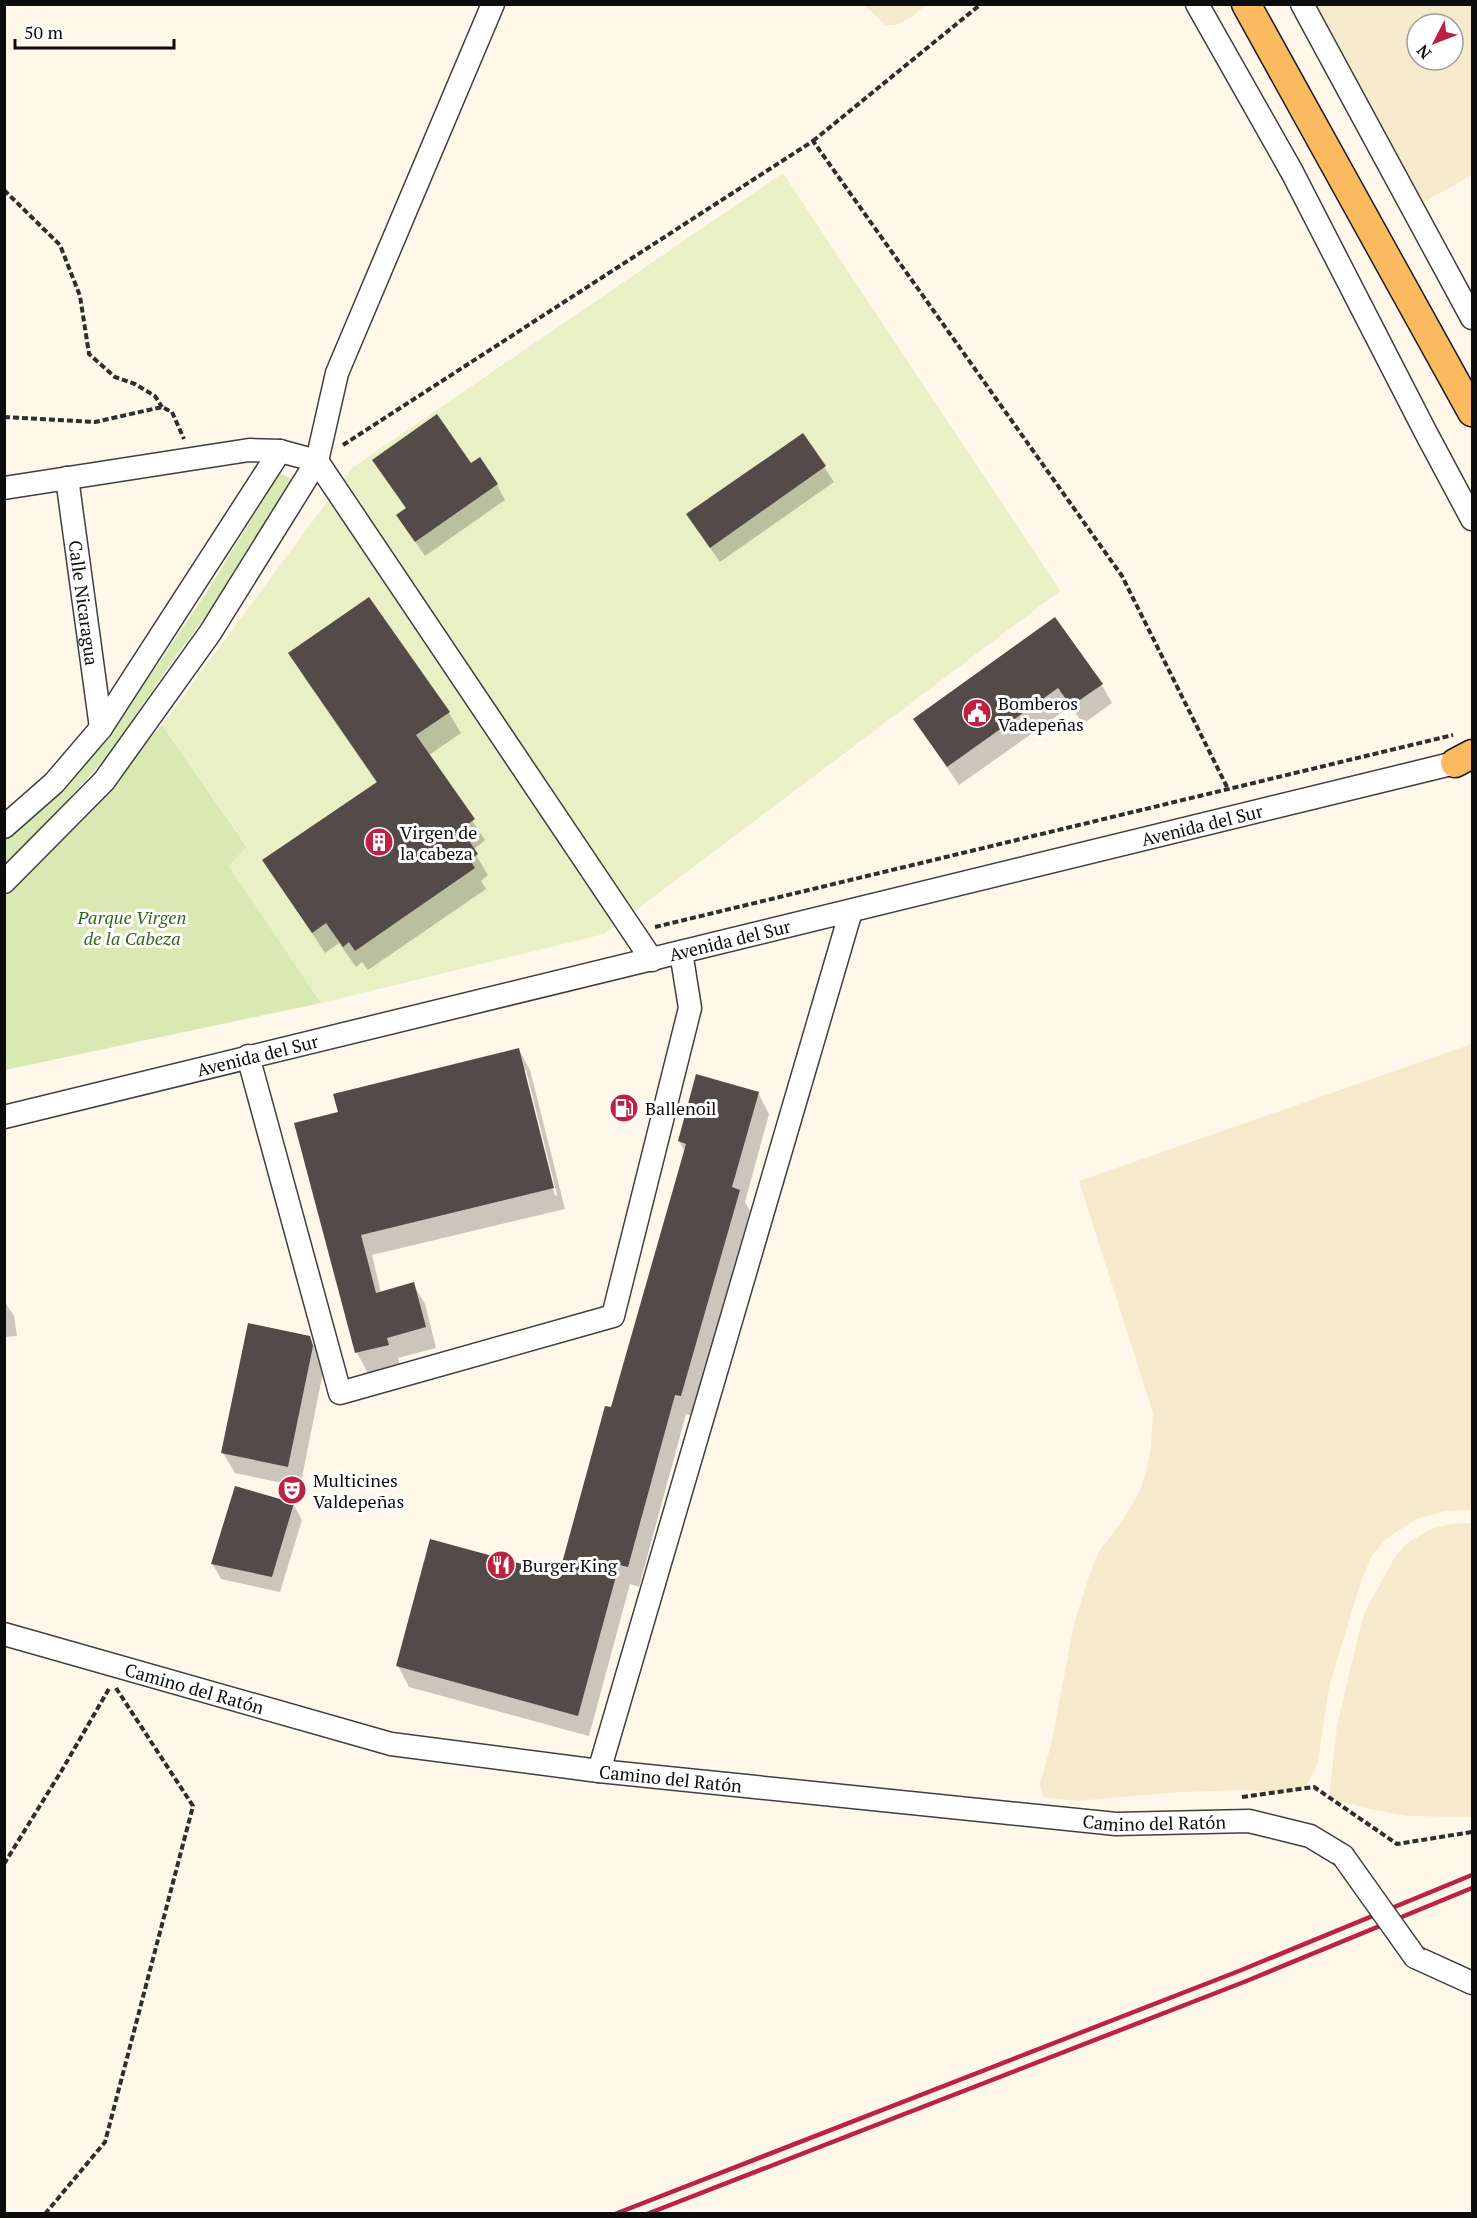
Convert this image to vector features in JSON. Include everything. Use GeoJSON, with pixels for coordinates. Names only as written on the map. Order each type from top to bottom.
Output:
{"type":"FeatureCollection","features":[{"type":"Feature","properties":{"kind":"main road"},"geometry":{"type":"LineString","coordinates":[[1246,4],[1473,412]]}},
{"type":"Feature","properties":{"kind":"street"},"geometry":{"type":"LineString","coordinates":[[4,882],[104,781],[210,633],[317,462],[337,373],[493,4]]}},
{"type":"Feature","properties":{"kind":"street"},"geometry":{"type":"LineString","coordinates":[[1197,4],[1292,172],[1473,519]]}},
{"type":"Feature","properties":{"kind":"street"},"geometry":{"type":"LineString","coordinates":[[1302,4],[1473,318]]}},
{"type":"Feature","properties":{"kind":"street"},"geometry":{"type":"LineString","coordinates":[[4,488],[249,450],[280,451],[317,462],[652,960]]}},
{"type":"Feature","properties":{"kind":"street"},"geometry":{"type":"LineString","coordinates":[[4,827],[54,783],[101,728],[280,451]]}},
{"type":"Feature","properties":{"kind":"street","name":"Calle Nicaragua"},"geometry":{"type":"LineString","coordinates":[[67,478],[101,728]]}},
{"type":"Feature","properties":{"kind":"street","name":"Avenida del Sur"},"geometry":{"type":"LineString","coordinates":[[4,1117],[851,911],[1465,753]]}},
{"type":"Feature","properties":{"kind":"street"},"geometry":{"type":"LineString","coordinates":[[599,1771],[851,911]]}},
{"type":"Feature","properties":{"kind":"street"},"geometry":{"type":"LineString","coordinates":[[248,1056],[340,1392],[613,1316],[690,1008],[681,952]]}},
{"type":"Feature","properties":{"kind":"street","name":"Camino del Ratón"},"geometry":{"type":"LineString","coordinates":[[4,1634],[391,1744],[599,1771],[1116,1824],[1250,1821],[1310,1836],[1343,1856],[1415,1957],[1473,1983]]}},
{"type":"Feature","properties":{"kind":"path"},"geometry":{"type":"LineString","coordinates":[[317,462],[813,141],[981,4]]}},
{"type":"Feature","properties":{"kind":"path"},"geometry":{"type":"LineString","coordinates":[[813,141],[1122,576],[1227,789]]}},
{"type":"Feature","properties":{"kind":"path"},"geometry":{"type":"LineString","coordinates":[[4,190],[60,244],[80,296],[90,354],[115,377],[135,384],[155,396],[162,407],[172,412],[183,435],[190,459]]}},
{"type":"Feature","properties":{"kind":"path"},"geometry":{"type":"LineString","coordinates":[[4,417],[95,422],[162,407]]}},
{"type":"Feature","properties":{"kind":"path"},"geometry":{"type":"LineString","coordinates":[[652,928],[1227,789],[1465,753]]}},
{"type":"Feature","properties":{"kind":"path"},"geometry":{"type":"LineString","coordinates":[[4,1864],[62,1770],[112,1682],[193,1806],[105,2142],[45,2214]]}},
{"type":"Feature","properties":{"kind":"shaded area"},"geometry":{"type":"Polygon","coordinates":[[[864,5],[926,5],[910,18],[896,25],[886,25],[864,5]]]}},
{"type":"Feature","properties":{"kind":"shaded area"},"geometry":{"type":"Polygon","coordinates":[[[1309,5],[1472,5],[1472,175],[1419,205],[1309,5]]]}},
{"type":"Feature","properties":{"kind":"shaded area"},"geometry":{"type":"Polygon","coordinates":[[[1472,1044],[1472,1510],[1445,1511],[1416,1519],[1386,1539],[1372,1555],[1360,1584],[1329,1687],[1318,1761],[1305,1788],[1297,1792],[1286,1793],[1246,1790],[1179,1792],[1077,1801],[1043,1797],[1040,1784],[1051,1745],[1074,1624],[1090,1573],[1100,1550],[1120,1524],[1139,1493],[1146,1473],[1151,1446],[1153,1413],[1079,1181],[1472,1044]]]}},
{"type":"Feature","properties":{"kind":"shaded area"},"geometry":{"type":"Polygon","coordinates":[[[1472,1523],[1472,1817],[1408,1816],[1329,1798],[1337,1725],[1362,1620],[1367,1608],[1395,1557],[1406,1544],[1431,1529],[1452,1524],[1472,1523]]]}},
{"type":"Feature","properties":{"kind":"green space"},"geometry":{"type":"Polygon","coordinates":[[[783,173],[1060,591],[604,934],[321,1003],[229,866],[247,846],[162,725],[352,468],[783,173]]]}},
{"type":"Feature","properties":{"kind":"green space"},"geometry":{"type":"Polygon","coordinates":[[[280,473],[294,481],[220,597],[178,653],[106,758],[48,821],[5,863],[5,842],[86,759],[159,663],[208,590],[280,473]]]}},
{"type":"Feature","properties":{"kind":"green space","name":"Parque Virgen de la Cabeza"},"geometry":{"type":"Polygon","coordinates":[[[162,725],[247,847],[229,866],[321,1003],[5,1070],[4,898],[162,725]]]}},
{"type":"Feature","properties":{"kind":"building"},"geometry":{"type":"Polygon","coordinates":[[[437,414],[471,463],[480,457],[498,484],[415,542],[396,515],[406,508],[372,460],[437,414]]]}},
{"type":"Feature","properties":{"kind":"building"},"geometry":{"type":"Polygon","coordinates":[[[803,433],[826,466],[710,548],[686,514],[803,433]]]}},
{"type":"Feature","properties":{"kind":"building","name":"Virgen de la cabeza"},"geometry":{"type":"Polygon","coordinates":[[[369,597],[450,712],[416,735],[475,819],[461,829],[478,854],[470,860],[475,868],[355,951],[349,942],[343,947],[326,923],[312,933],[262,860],[377,782],[288,653],[369,597]]]}},
{"type":"Feature","properties":{"kind":"building"},"geometry":{"type":"Polygon","coordinates":[[[1055,617],[1103,684],[1071,706],[1058,688],[947,767],[913,719],[1055,617]]]}},
{"type":"Feature","properties":{"kind":"building"},"geometry":{"type":"Polygon","coordinates":[[[519,1048],[554,1188],[361,1235],[376,1293],[414,1282],[426,1327],[387,1338],[389,1345],[355,1353],[294,1123],[338,1112],[333,1094],[519,1048]]]}},
{"type":"Feature","properties":{"kind":"building"},"geometry":{"type":"Polygon","coordinates":[[[696,1074],[759,1092],[732,1187],[740,1190],[681,1396],[675,1395],[628,1567],[619,1565],[578,1716],[396,1666],[430,1539],[559,1574],[605,1406],[611,1407],[686,1144],[678,1141],[696,1074]]]}},
{"type":"Feature","properties":{"kind":"building"},"geometry":{"type":"Polygon","coordinates":[[[248,1323],[310,1336],[313,1346],[288,1467],[221,1453],[248,1323]]]}},
{"type":"Feature","properties":{"kind":"building"},"geometry":{"type":"Polygon","coordinates":[[[235,1486],[294,1503],[272,1577],[211,1564],[235,1486]]]}},
{"type":"Feature","properties":{"kind":"railway"},"geometry":{"type":"LineString","coordinates":[[615,2214],[1239,1971],[1472,1875]]}},
{"type":"Feature","properties":{"kind":"railway"},"geometry":{"type":"LineString","coordinates":[[647,2214],[1244,1982],[1472,1888]]}},
{"type":"Feature","properties":{"kind":"place","name":"Bomberos Vadepeñas"},"geometry":{"type":"Point","coordinates":[977,713]}},
{"type":"Feature","properties":{"kind":"place","name":"Virgen de la cabeza"},"geometry":{"type":"Point","coordinates":[379,842]}},
{"type":"Feature","properties":{"kind":"place","name":"Ballenoil"},"geometry":{"type":"Point","coordinates":[624,1108]}},
{"type":"Feature","properties":{"kind":"place","name":"Multicines Valdepeñas"},"geometry":{"type":"Point","coordinates":[292,1490]}},
{"type":"Feature","properties":{"kind":"place","name":"Burger King"},"geometry":{"type":"Point","coordinates":[501,1565]}}]}
